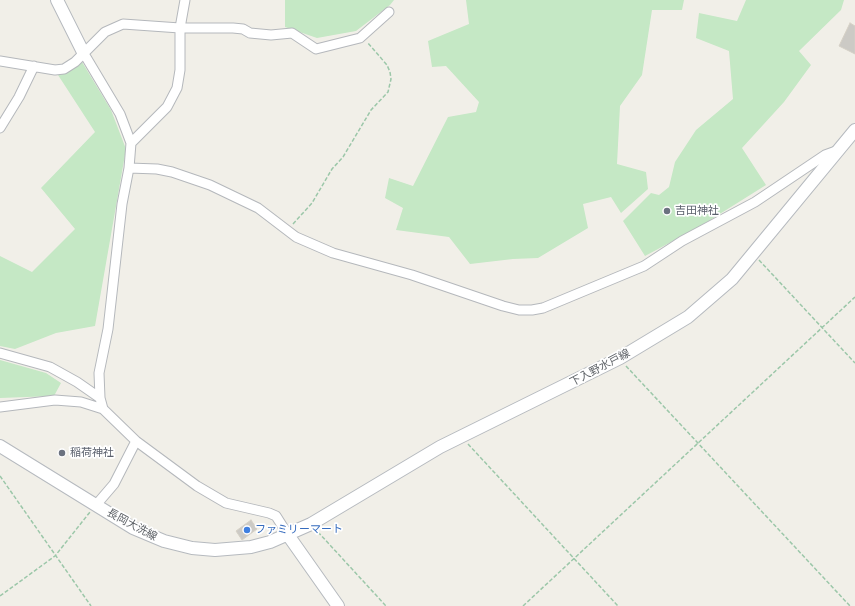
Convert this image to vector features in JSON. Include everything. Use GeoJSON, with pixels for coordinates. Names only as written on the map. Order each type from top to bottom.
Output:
{"type":"FeatureCollection","features":[{"type":"Feature","properties":{"kind":"main road"},"geometry":{"type":"LineString","coordinates":[[57,0],[83,52]]}},
{"type":"Feature","properties":{"kind":"main road","name":"下入野水戸線"},"geometry":{"type":"LineString","coordinates":[[288,535],[311,524],[425,456],[620,358],[661,334],[700,307],[728,283],[754,254],[836,151],[855,130]]}},
{"type":"Feature","properties":{"kind":"main road","name":"長岡大洗線"},"geometry":{"type":"LineString","coordinates":[[0,446],[96,505],[151,537],[164,542],[192,548],[215,550],[251,547],[288,535]]}},
{"type":"Feature","properties":{"kind":"main road"},"geometry":{"type":"LineString","coordinates":[[288,535],[338,606]]}},
{"type":"Feature","properties":{"kind":"street"},"geometry":{"type":"LineString","coordinates":[[131,142],[163,112],[175,93],[180,79],[180,28],[185,0]]}},
{"type":"Feature","properties":{"kind":"street"},"geometry":{"type":"LineString","coordinates":[[0,61],[55,70],[64,69],[75,62],[83,52],[105,32],[123,24],[180,28],[233,28],[243,29],[250,33],[271,35],[292,33],[300,36],[312,48],[316,49],[360,38],[389,12]]}},
{"type":"Feature","properties":{"kind":"street"},"geometry":{"type":"LineString","coordinates":[[83,52],[120,114],[131,142],[130,168],[122,204],[108,329],[99,373],[100,398],[103,409]]}},
{"type":"Feature","properties":{"kind":"street"},"geometry":{"type":"LineString","coordinates":[[0,128],[19,97],[34,66]]}},
{"type":"Feature","properties":{"kind":"street"},"geometry":{"type":"LineString","coordinates":[[130,168],[156,169],[199,180],[258,208],[296,237],[333,253],[412,275],[503,306],[519,310],[532,310],[543,308],[644,266],[682,241],[755,202],[825,155],[836,151]]}},
{"type":"Feature","properties":{"kind":"street"},"geometry":{"type":"LineString","coordinates":[[0,353],[50,367],[77,382],[100,398]]}},
{"type":"Feature","properties":{"kind":"street"},"geometry":{"type":"LineString","coordinates":[[0,407],[56,400],[81,402],[103,409],[136,441],[197,486],[226,502],[276,516],[288,535]]}},
{"type":"Feature","properties":{"kind":"street"},"geometry":{"type":"LineString","coordinates":[[96,505],[114,484],[136,441]]}},
{"type":"Feature","properties":{"kind":"path"},"geometry":{"type":"LineString","coordinates":[[288,230],[312,202],[324,180],[343,157],[371,110],[388,92],[391,80],[386,65],[362,36]]}},
{"type":"Feature","properties":{"kind":"path"},"geometry":{"type":"LineString","coordinates":[[754,254],[855,363]]}},
{"type":"Feature","properties":{"kind":"path"},"geometry":{"type":"LineString","coordinates":[[523,606],[855,297]]}},
{"type":"Feature","properties":{"kind":"path"},"geometry":{"type":"LineString","coordinates":[[620,358],[850,606]]}},
{"type":"Feature","properties":{"kind":"path"},"geometry":{"type":"LineString","coordinates":[[461,437],[618,606]]}},
{"type":"Feature","properties":{"kind":"path"},"geometry":{"type":"LineString","coordinates":[[0,476],[92,606]]}},
{"type":"Feature","properties":{"kind":"path"},"geometry":{"type":"LineString","coordinates":[[0,596],[55,554],[96,505]]}},
{"type":"Feature","properties":{"kind":"path"},"geometry":{"type":"LineString","coordinates":[[311,524],[386,606]]}},
{"type":"Feature","properties":{"kind":"green space"},"geometry":{"type":"Polygon","coordinates":[[[285,0],[394,0],[390,5],[356,31],[317,38],[285,27],[285,0]]]}},
{"type":"Feature","properties":{"kind":"green space"},"geometry":{"type":"Polygon","coordinates":[[[466,0],[684,0],[682,10],[652,10],[642,75],[620,106],[617,164],[646,172],[648,189],[621,213],[611,197],[583,204],[588,228],[538,258],[513,259],[470,264],[449,237],[396,230],[403,208],[385,198],[389,178],[413,186],[448,117],[476,112],[479,102],[446,66],[432,67],[428,41],[469,24],[466,0]]]}},
{"type":"Feature","properties":{"kind":"green space"},"geometry":{"type":"Polygon","coordinates":[[[746,0],[844,0],[841,10],[799,51],[811,65],[784,102],[742,148],[766,185],[699,227],[645,256],[623,221],[651,193],[659,195],[669,187],[675,162],[696,130],[733,99],[729,51],[696,38],[699,13],[737,21],[746,0]]]}},
{"type":"Feature","properties":{"kind":"green space"},"geometry":{"type":"Polygon","coordinates":[[[82,62],[111,110],[126,149],[95,326],[56,333],[15,349],[0,346],[0,256],[32,272],[75,229],[41,188],[95,132],[58,75],[82,62]]]}},
{"type":"Feature","properties":{"kind":"green space"},"geometry":{"type":"Polygon","coordinates":[[[0,360],[46,373],[61,383],[54,396],[0,398],[0,360]]]}},
{"type":"Feature","properties":{"kind":"building"},"geometry":{"type":"Polygon","coordinates":[[[850,23],[855,26],[855,54],[839,46],[850,23]]]}},
{"type":"Feature","properties":{"kind":"building","name":"ファミリーマート"},"geometry":{"type":"Polygon","coordinates":[[[251,520],[257,529],[242,540],[236,531],[251,520]]]}},
{"type":"Feature","properties":{"kind":"place","name":"吉田神社"},"geometry":{"type":"Point","coordinates":[667,211]}},
{"type":"Feature","properties":{"kind":"place","name":"稲荷神社"},"geometry":{"type":"Point","coordinates":[62,453]}},
{"type":"Feature","properties":{"kind":"place","name":"ファミリーマート"},"geometry":{"type":"Point","coordinates":[247,530]}}]}
